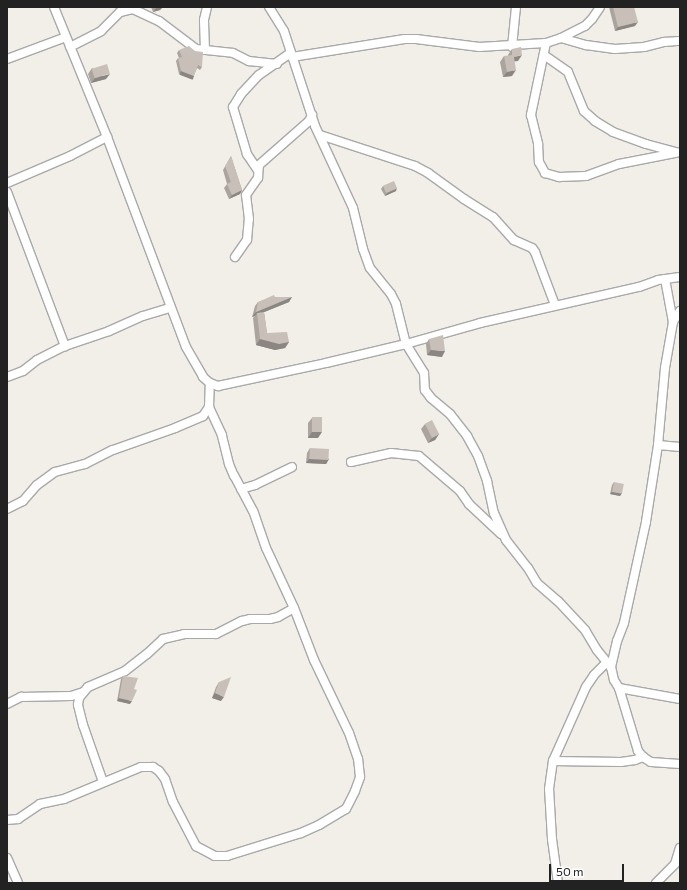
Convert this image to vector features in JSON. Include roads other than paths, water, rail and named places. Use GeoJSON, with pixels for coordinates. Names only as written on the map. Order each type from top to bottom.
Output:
{"type":"FeatureCollection","features":[{"type":"Feature","properties":{"kind":"street"},"geometry":{"type":"LineString","coordinates":[[54,7],[107,137],[170,308],[196,365],[210,383],[218,386],[406,344],[480,323],[665,279],[680,277]]}},
{"type":"Feature","properties":{"kind":"street"},"geometry":{"type":"LineString","coordinates":[[205,50],[204,20],[207,7]]}},
{"type":"Feature","properties":{"kind":"street"},"geometry":{"type":"LineString","coordinates":[[270,7],[284,31],[312,115],[353,208],[363,249],[370,268],[391,294],[396,304],[406,344],[424,373],[425,390],[431,398],[450,414],[467,436],[478,456],[503,535]]}},
{"type":"Feature","properties":{"kind":"street"},"geometry":{"type":"LineString","coordinates":[[512,46],[516,7]]}},
{"type":"Feature","properties":{"kind":"street"},"geometry":{"type":"LineString","coordinates":[[235,257],[247,240],[249,219],[246,195],[258,178],[257,169],[247,154],[233,107],[246,87],[259,75],[292,55],[343,50],[392,40],[411,39],[462,46],[512,46],[546,43],[561,38],[585,26],[592,20],[600,7]]}},
{"type":"Feature","properties":{"kind":"street"},"geometry":{"type":"LineString","coordinates":[[70,47],[101,31],[120,12],[133,9],[159,21],[192,47],[233,53],[249,61],[276,64]]}},
{"type":"Feature","properties":{"kind":"street"},"geometry":{"type":"LineString","coordinates":[[7,59],[66,37]]}},
{"type":"Feature","properties":{"kind":"street"},"geometry":{"type":"LineString","coordinates":[[561,38],[586,45],[615,49],[644,47],[664,42],[680,41]]}},
{"type":"Feature","properties":{"kind":"street"},"geometry":{"type":"LineString","coordinates":[[546,43],[531,115],[538,144],[539,162],[546,173],[559,177],[586,176],[619,164],[679,152]]}},
{"type":"Feature","properties":{"kind":"street"},"geometry":{"type":"LineString","coordinates":[[544,55],[568,72],[584,111],[595,121],[613,132],[646,144],[679,152]]}},
{"type":"Feature","properties":{"kind":"street"},"geometry":{"type":"LineString","coordinates":[[257,169],[267,157],[309,121],[312,115]]}},
{"type":"Feature","properties":{"kind":"street"},"geometry":{"type":"LineString","coordinates":[[320,135],[422,169],[473,205],[493,217],[514,240],[532,248],[535,252],[555,305]]}},
{"type":"Feature","properties":{"kind":"street"},"geometry":{"type":"LineString","coordinates":[[7,183],[70,156],[107,137]]}},
{"type":"Feature","properties":{"kind":"street"},"geometry":{"type":"LineString","coordinates":[[7,192],[65,346]]}},
{"type":"Feature","properties":{"kind":"street"},"geometry":{"type":"LineString","coordinates":[[558,883],[553,847],[549,789],[553,761],[586,687],[594,675],[609,665],[624,623],[646,522],[658,445],[665,368],[673,322],[665,279]]}},
{"type":"Feature","properties":{"kind":"street"},"geometry":{"type":"LineString","coordinates":[[7,377],[23,371],[37,360],[65,346],[108,331],[143,316],[170,308]]}},
{"type":"Feature","properties":{"kind":"street"},"geometry":{"type":"LineString","coordinates":[[673,322],[680,311]]}},
{"type":"Feature","properties":{"kind":"street"},"geometry":{"type":"LineString","coordinates":[[7,820],[18,819],[40,804],[64,799],[141,767],[153,767],[159,771],[165,779],[173,802],[196,846],[215,856],[227,856],[240,853],[301,833],[346,809],[360,777],[358,759],[349,733],[314,660],[294,608],[266,548],[253,511],[228,464],[222,435],[209,407],[210,383]]}},
{"type":"Feature","properties":{"kind":"street"},"geometry":{"type":"LineString","coordinates":[[7,510],[23,501],[37,485],[55,472],[85,464],[119,447],[175,428],[203,416],[209,407]]}},
{"type":"Feature","properties":{"kind":"street"},"geometry":{"type":"LineString","coordinates":[[658,445],[680,447]]}},
{"type":"Feature","properties":{"kind":"street"},"geometry":{"type":"LineString","coordinates":[[351,462],[391,453],[419,456],[460,491],[469,504],[503,535],[528,568],[537,583],[558,601],[585,630],[609,665],[614,680],[619,688],[634,743],[642,757],[651,762],[680,764]]}},
{"type":"Feature","properties":{"kind":"street"},"geometry":{"type":"LineString","coordinates":[[241,489],[255,485],[292,467]]}},
{"type":"Feature","properties":{"kind":"street"},"geometry":{"type":"LineString","coordinates":[[103,782],[83,725],[78,705],[79,698],[88,687],[125,671],[163,639],[184,634],[216,634],[242,621],[278,617],[294,608]]}},
{"type":"Feature","properties":{"kind":"street"},"geometry":{"type":"LineString","coordinates":[[619,688],[680,699]]}},
{"type":"Feature","properties":{"kind":"street"},"geometry":{"type":"LineString","coordinates":[[7,704],[21,697],[71,696],[84,692]]}},
{"type":"Feature","properties":{"kind":"street"},"geometry":{"type":"LineString","coordinates":[[553,761],[621,762],[635,760],[642,757]]}},
{"type":"Feature","properties":{"kind":"street"},"geometry":{"type":"LineString","coordinates":[[656,883],[675,864],[680,848]]}},
{"type":"Feature","properties":{"kind":"street"},"geometry":{"type":"LineString","coordinates":[[7,858],[18,883]]}}]}
